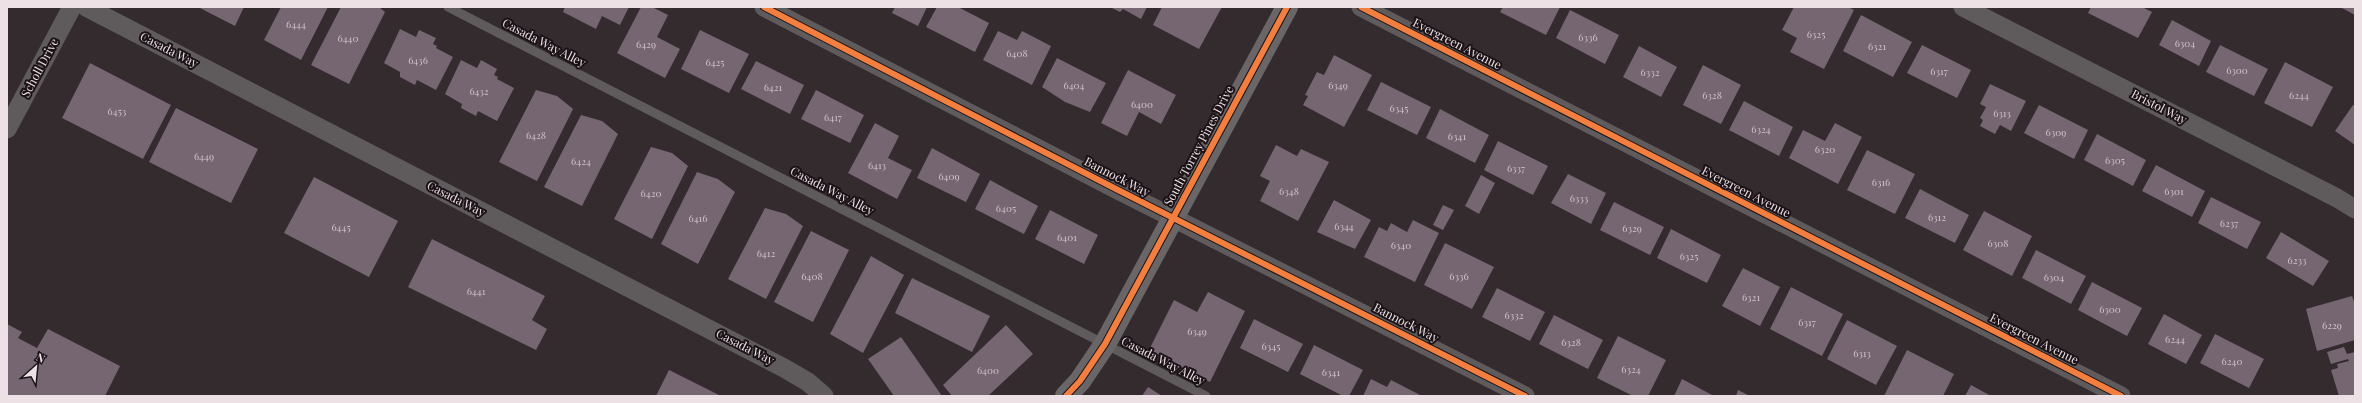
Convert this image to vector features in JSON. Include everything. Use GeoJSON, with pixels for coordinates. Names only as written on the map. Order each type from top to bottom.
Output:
{"type":"FeatureCollection","features":[{"type":"Feature","properties":{"kind":"main road","name":"South Torrey Pines Drive"},"geometry":{"type":"LineString","coordinates":[[1066,396],[1080,381],[1105,344],[1287,7]]}},
{"type":"Feature","properties":{"kind":"street","name":"Scholl Drive"},"geometry":{"type":"LineString","coordinates":[[7,129],[72,7]]}},
{"type":"Feature","properties":{"kind":"street","name":"Casada Way"},"geometry":{"type":"LineString","coordinates":[[86,7],[784,368],[808,382],[824,396]]}},
{"type":"Feature","properties":{"kind":"street","name":"Bannock Way"},"geometry":{"type":"LineString","coordinates":[[764,7],[1173,218],[1525,396]]}},
{"type":"Feature","properties":{"kind":"street","name":"Evergreen Avenue"},"geometry":{"type":"LineString","coordinates":[[1361,7],[2120,396]]}},
{"type":"Feature","properties":{"kind":"street","name":"Bristol Way"},"geometry":{"type":"LineString","coordinates":[[1963,7],[2337,198],[2355,209]]}},
{"type":"Feature","properties":{"kind":"lane","name":"Casada Way Alley"},"geometry":{"type":"LineString","coordinates":[[448,7],[1206,396]]}},
{"type":"Feature","properties":{"kind":"building"},"geometry":{"type":"Polygon","coordinates":[[[198,7],[244,7],[235,26],[198,7]]]}},
{"type":"Feature","properties":{"kind":"building"},"geometry":{"type":"Polygon","coordinates":[[[281,7],[328,7],[301,60],[264,40],[281,7]]]}},
{"type":"Feature","properties":{"kind":"building"},"geometry":{"type":"Polygon","coordinates":[[[341,7],[379,7],[385,12],[349,84],[311,65],[341,7]]]}},
{"type":"Feature","properties":{"kind":"building"},"geometry":{"type":"Polygon","coordinates":[[[565,7],[629,7],[620,25],[602,16],[596,29],[563,12],[565,7]]]}},
{"type":"Feature","properties":{"kind":"building"},"geometry":{"type":"Polygon","coordinates":[[[641,7],[652,7],[668,15],[657,37],[680,49],[665,78],[617,53],[641,7]]]}},
{"type":"Feature","properties":{"kind":"building"},"geometry":{"type":"Polygon","coordinates":[[[895,7],[927,7],[918,26],[892,13],[895,7]]]}},
{"type":"Feature","properties":{"kind":"building"},"geometry":{"type":"Polygon","coordinates":[[[937,7],[958,7],[989,23],[975,52],[926,27],[937,7]]]}},
{"type":"Feature","properties":{"kind":"building"},"geometry":{"type":"Polygon","coordinates":[[[1110,7],[1147,7],[1141,19],[1123,9],[1120,12],[1110,7]]]}},
{"type":"Feature","properties":{"kind":"building"},"geometry":{"type":"Polygon","coordinates":[[[1162,7],[1222,7],[1199,49],[1153,25],[1162,7]]]}},
{"type":"Feature","properties":{"kind":"building"},"geometry":{"type":"Polygon","coordinates":[[[1503,7],[1560,7],[1546,35],[1500,12],[1503,7]]]}},
{"type":"Feature","properties":{"kind":"building"},"geometry":{"type":"Polygon","coordinates":[[[1794,7],[1848,7],[1854,10],[1824,69],[1790,52],[1797,38],[1782,30],[1794,7]]]}},
{"type":"Feature","properties":{"kind":"building"},"geometry":{"type":"Polygon","coordinates":[[[2091,7],[2142,7],[2152,12],[2138,38],[2088,13],[2091,7]]]}},
{"type":"Feature","properties":{"kind":"building"},"geometry":{"type":"Polygon","coordinates":[[[2340,7],[2355,7],[2355,15],[2340,7]]]}},
{"type":"Feature","properties":{"kind":"building"},"geometry":{"type":"Polygon","coordinates":[[[1570,10],[1619,35],[1605,64],[1556,38],[1570,10]]]}},
{"type":"Feature","properties":{"kind":"building"},"geometry":{"type":"Polygon","coordinates":[[[1861,15],[1912,42],[1893,77],[1843,51],[1861,15]]]}},
{"type":"Feature","properties":{"kind":"building"},"geometry":{"type":"Polygon","coordinates":[[[2172,20],[2211,41],[2199,66],[2159,45],[2172,20]]]}},
{"type":"Feature","properties":{"kind":"building"},"geometry":{"type":"Polygon","coordinates":[[[400,29],[416,37],[419,30],[436,38],[433,44],[437,46],[436,48],[453,57],[436,90],[417,80],[415,85],[400,77],[400,72],[384,63],[400,29]]]}},
{"type":"Feature","properties":{"kind":"building"},"geometry":{"type":"Polygon","coordinates":[[[700,30],[749,54],[729,93],[681,69],[700,30]]]}},
{"type":"Feature","properties":{"kind":"building"},"geometry":{"type":"Polygon","coordinates":[[[998,31],[1017,40],[1022,31],[1051,46],[1032,85],[983,60],[998,31]]]}},
{"type":"Feature","properties":{"kind":"building"},"geometry":{"type":"Polygon","coordinates":[[[1922,45],[1971,70],[1957,98],[1907,73],[1922,45]]]}},
{"type":"Feature","properties":{"kind":"building"},"geometry":{"type":"Polygon","coordinates":[[[2220,45],[2268,69],[2254,96],[2206,72],[2220,45]]]}},
{"type":"Feature","properties":{"kind":"building"},"geometry":{"type":"Polygon","coordinates":[[[1639,46],[1677,67],[1661,97],[1623,77],[1639,46]]]}},
{"type":"Feature","properties":{"kind":"building"},"geometry":{"type":"Polygon","coordinates":[[[1334,55],[1372,75],[1344,127],[1303,105],[1308,96],[1305,95],[1317,72],[1324,75],[1334,55]]]}},
{"type":"Feature","properties":{"kind":"building"},"geometry":{"type":"Polygon","coordinates":[[[1057,58],[1106,83],[1090,112],[1065,102],[1042,87],[1057,58]]]}},
{"type":"Feature","properties":{"kind":"building"},"geometry":{"type":"Polygon","coordinates":[[[461,60],[477,68],[481,60],[497,69],[494,75],[498,77],[497,79],[514,88],[497,121],[478,111],[476,116],[461,108],[462,104],[445,94],[461,60]]]}},
{"type":"Feature","properties":{"kind":"building"},"geometry":{"type":"Polygon","coordinates":[[[756,61],[804,85],[790,114],[741,89],[756,61]]]}},
{"type":"Feature","properties":{"kind":"building"},"geometry":{"type":"Polygon","coordinates":[[[2285,62],[2333,87],[2312,127],[2264,103],[2285,62]]]}},
{"type":"Feature","properties":{"kind":"building"},"geometry":{"type":"Polygon","coordinates":[[[90,63],[171,105],[143,159],[62,118],[90,63]]]}},
{"type":"Feature","properties":{"kind":"building"},"geometry":{"type":"Polygon","coordinates":[[[1703,65],[1741,85],[1721,124],[1683,105],[1703,65]]]}},
{"type":"Feature","properties":{"kind":"building"},"geometry":{"type":"Polygon","coordinates":[[[1128,70],[1176,95],[1161,124],[1139,112],[1127,136],[1101,123],[1128,70]]]}},
{"type":"Feature","properties":{"kind":"building"},"geometry":{"type":"Polygon","coordinates":[[[1381,82],[1431,107],[1417,135],[1367,110],[1381,82]]]}},
{"type":"Feature","properties":{"kind":"building"},"geometry":{"type":"Polygon","coordinates":[[[1990,84],[2026,101],[2011,131],[2000,125],[1995,134],[1980,126],[1983,120],[1980,118],[1986,107],[1980,104],[1990,84]]]}},
{"type":"Feature","properties":{"kind":"building"},"geometry":{"type":"Polygon","coordinates":[[[536,90],[557,96],[573,109],[537,181],[499,162],[536,90]]]}},
{"type":"Feature","properties":{"kind":"building"},"geometry":{"type":"Polygon","coordinates":[[[816,90],[864,115],[850,143],[801,119],[816,90]]]}},
{"type":"Feature","properties":{"kind":"building"},"geometry":{"type":"Polygon","coordinates":[[[1744,101],[1793,127],[1779,156],[1729,130],[1744,101]]]}},
{"type":"Feature","properties":{"kind":"building"},"geometry":{"type":"Polygon","coordinates":[[[2039,105],[2088,130],[2074,159],[2024,133],[2039,105]]]}},
{"type":"Feature","properties":{"kind":"building"},"geometry":{"type":"Polygon","coordinates":[[[2353,105],[2355,107],[2355,145],[2335,131],[2353,105]]]}},
{"type":"Feature","properties":{"kind":"building"},"geometry":{"type":"Polygon","coordinates":[[[176,108],[258,149],[231,203],[149,162],[176,108]]]}},
{"type":"Feature","properties":{"kind":"building"},"geometry":{"type":"Polygon","coordinates":[[[1440,109],[1489,135],[1475,163],[1426,138],[1440,109]]]}},
{"type":"Feature","properties":{"kind":"building"},"geometry":{"type":"Polygon","coordinates":[[[581,115],[602,121],[618,134],[582,206],[544,187],[581,115]]]}},
{"type":"Feature","properties":{"kind":"building"},"geometry":{"type":"Polygon","coordinates":[[[875,123],[899,136],[888,158],[912,170],[897,199],[848,173],[875,123]]]}},
{"type":"Feature","properties":{"kind":"building"},"geometry":{"type":"Polygon","coordinates":[[[1835,123],[1862,137],[1838,184],[1789,158],[1803,130],[1825,141],[1835,123]]]}},
{"type":"Feature","properties":{"kind":"building"},"geometry":{"type":"Polygon","coordinates":[[[2097,134],[2146,160],[2133,186],[2084,160],[2097,134]]]}},
{"type":"Feature","properties":{"kind":"building"},"geometry":{"type":"Polygon","coordinates":[[[1498,141],[1548,166],[1533,195],[1484,170],[1498,141]]]}},
{"type":"Feature","properties":{"kind":"building"},"geometry":{"type":"Polygon","coordinates":[[[1276,145],[1297,156],[1301,149],[1329,162],[1298,221],[1260,201],[1270,181],[1260,176],[1276,145]]]}},
{"type":"Feature","properties":{"kind":"building"},"geometry":{"type":"Polygon","coordinates":[[[651,147],[672,153],[688,166],[652,239],[614,219],[651,147]]]}},
{"type":"Feature","properties":{"kind":"building"},"geometry":{"type":"Polygon","coordinates":[[[932,148],[980,174],[966,202],[917,178],[932,148]]]}},
{"type":"Feature","properties":{"kind":"building"},"geometry":{"type":"Polygon","coordinates":[[[1867,150],[1915,174],[1895,214],[1847,190],[1867,150]]]}},
{"type":"Feature","properties":{"kind":"building"},"geometry":{"type":"Polygon","coordinates":[[[2156,165],[2205,191],[2192,217],[2142,191],[2156,165]]]}},
{"type":"Feature","properties":{"kind":"building"},"geometry":{"type":"Polygon","coordinates":[[[697,172],[718,179],[735,192],[698,264],[661,244],[697,172]]]}},
{"type":"Feature","properties":{"kind":"building"},"geometry":{"type":"Polygon","coordinates":[[[1568,174],[1606,193],[1591,224],[1551,203],[1568,174]]]}},
{"type":"Feature","properties":{"kind":"building"},"geometry":{"type":"Polygon","coordinates":[[[1481,175],[1495,183],[1479,214],[1465,206],[1481,175]]]}},
{"type":"Feature","properties":{"kind":"building"},"geometry":{"type":"Polygon","coordinates":[[[314,177],[398,221],[369,277],[284,233],[314,177]]]}},
{"type":"Feature","properties":{"kind":"building"},"geometry":{"type":"Polygon","coordinates":[[[990,180],[1038,206],[1024,234],[975,209],[990,180]]]}},
{"type":"Feature","properties":{"kind":"building"},"geometry":{"type":"Polygon","coordinates":[[[1920,189],[1969,215],[1955,243],[1905,218],[1920,189]]]}},
{"type":"Feature","properties":{"kind":"building"},"geometry":{"type":"Polygon","coordinates":[[[2211,197],[2261,222],[2247,249],[2198,223],[2211,197]]]}},
{"type":"Feature","properties":{"kind":"building"},"geometry":{"type":"Polygon","coordinates":[[[1334,200],[1371,220],[1355,249],[1317,232],[1334,200]]]}},
{"type":"Feature","properties":{"kind":"building"},"geometry":{"type":"Polygon","coordinates":[[[1614,202],[1664,227],[1650,255],[1600,230],[1614,202]]]}},
{"type":"Feature","properties":{"kind":"building"},"geometry":{"type":"Polygon","coordinates":[[[1443,205],[1454,210],[1443,230],[1433,225],[1443,205]]]}},
{"type":"Feature","properties":{"kind":"building"},"geometry":{"type":"Polygon","coordinates":[[[765,208],[786,214],[803,226],[766,299],[728,279],[765,208]]]}},
{"type":"Feature","properties":{"kind":"building"},"geometry":{"type":"Polygon","coordinates":[[[1050,210],[1098,235],[1084,264],[1035,239],[1050,210]]]}},
{"type":"Feature","properties":{"kind":"building"},"geometry":{"type":"Polygon","coordinates":[[[1984,211],[2032,236],[2012,276],[1963,250],[1984,211]]]}},
{"type":"Feature","properties":{"kind":"building"},"geometry":{"type":"Polygon","coordinates":[[[1413,220],[1439,233],[1415,282],[1364,257],[1379,227],[1387,231],[1391,223],[1407,232],[1413,220]]]}},
{"type":"Feature","properties":{"kind":"building"},"geometry":{"type":"Polygon","coordinates":[[[1671,229],[1721,255],[1707,283],[1657,258],[1671,229]]]}},
{"type":"Feature","properties":{"kind":"building"},"geometry":{"type":"Polygon","coordinates":[[[811,231],[849,250],[813,322],[774,302],[811,231]]]}},
{"type":"Feature","properties":{"kind":"building"},"geometry":{"type":"Polygon","coordinates":[[[2281,232],[2329,261],[2313,286],[2266,258],[2281,232]]]}},
{"type":"Feature","properties":{"kind":"building"},"geometry":{"type":"Polygon","coordinates":[[[432,239],[545,296],[532,320],[547,329],[536,350],[408,287],[432,239]]]}},
{"type":"Feature","properties":{"kind":"building"},"geometry":{"type":"Polygon","coordinates":[[[1445,243],[1494,267],[1472,309],[1424,285],[1445,243]]]}},
{"type":"Feature","properties":{"kind":"building"},"geometry":{"type":"Polygon","coordinates":[[[2036,250],[2086,276],[2071,304],[2022,278],[2036,250]]]}},
{"type":"Feature","properties":{"kind":"building"},"geometry":{"type":"Polygon","coordinates":[[[871,256],[904,275],[863,353],[830,334],[871,256]]]}},
{"type":"Feature","properties":{"kind":"building"},"geometry":{"type":"Polygon","coordinates":[[[1743,268],[1780,287],[1760,326],[1722,306],[1743,268]]]}},
{"type":"Feature","properties":{"kind":"building"},"geometry":{"type":"Polygon","coordinates":[[[912,278],[990,316],[972,352],[895,313],[912,278]]]}},
{"type":"Feature","properties":{"kind":"building"},"geometry":{"type":"Polygon","coordinates":[[[2092,282],[2142,308],[2127,336],[2078,310],[2092,282]]]}},
{"type":"Feature","properties":{"kind":"building"},"geometry":{"type":"Polygon","coordinates":[[[1791,287],[1843,314],[1822,356],[1770,329],[1791,287]]]}},
{"type":"Feature","properties":{"kind":"building"},"geometry":{"type":"Polygon","coordinates":[[[1497,288],[1545,312],[1530,341],[1482,317],[1497,288]]]}},
{"type":"Feature","properties":{"kind":"building"},"geometry":{"type":"Polygon","coordinates":[[[1208,292],[1245,311],[1210,382],[1149,350],[1174,300],[1197,312],[1208,292]]]}},
{"type":"Feature","properties":{"kind":"building"},"geometry":{"type":"Polygon","coordinates":[[[2352,296],[2355,304],[2355,340],[2317,351],[2306,309],[2352,296]]]}},
{"type":"Feature","properties":{"kind":"building"},"geometry":{"type":"Polygon","coordinates":[[[2164,314],[2202,335],[2186,364],[2148,344],[2164,314]]]}},
{"type":"Feature","properties":{"kind":"building"},"geometry":{"type":"Polygon","coordinates":[[[1554,315],[1603,340],[1588,369],[1539,344],[1554,315]]]}},
{"type":"Feature","properties":{"kind":"building"},"geometry":{"type":"Polygon","coordinates":[[[1254,319],[1303,344],[1288,372],[1240,348],[1254,319]]]}},
{"type":"Feature","properties":{"kind":"building"},"geometry":{"type":"Polygon","coordinates":[[[1847,320],[1897,346],[1876,385],[1827,359],[1847,320]]]}},
{"type":"Feature","properties":{"kind":"building"},"geometry":{"type":"Polygon","coordinates":[[[7,324],[22,332],[18,338],[37,348],[48,329],[120,366],[105,396],[7,396],[7,324]]]}},
{"type":"Feature","properties":{"kind":"building"},"geometry":{"type":"Polygon","coordinates":[[[1006,325],[1033,354],[988,396],[952,396],[943,385],[1006,325]]]}},
{"type":"Feature","properties":{"kind":"building"},"geometry":{"type":"Polygon","coordinates":[[[2215,334],[2264,359],[2249,388],[2200,363],[2215,334]]]}},
{"type":"Feature","properties":{"kind":"building"},"geometry":{"type":"Polygon","coordinates":[[[1618,336],[1666,360],[1648,396],[1633,396],[1597,378],[1618,336]]]}},
{"type":"Feature","properties":{"kind":"building"},"geometry":{"type":"Polygon","coordinates":[[[901,337],[942,396],[894,396],[868,359],[901,337]]]}},
{"type":"Feature","properties":{"kind":"building"},"geometry":{"type":"Polygon","coordinates":[[[1314,345],[1363,370],[1349,396],[1343,396],[1300,374],[1314,345]]]}},
{"type":"Feature","properties":{"kind":"building"},"geometry":{"type":"Polygon","coordinates":[[[2344,347],[2347,354],[2355,352],[2355,396],[2339,396],[2331,370],[2338,368],[2337,364],[2349,361],[2348,359],[2331,364],[2327,352],[2344,347]]]}},
{"type":"Feature","properties":{"kind":"building"},"geometry":{"type":"Polygon","coordinates":[[[1907,350],[1954,374],[1943,396],[1884,396],[1907,350]]]}},
{"type":"Feature","properties":{"kind":"building"},"geometry":{"type":"Polygon","coordinates":[[[669,370],[721,396],[656,396],[669,370]]]}},
{"type":"Feature","properties":{"kind":"building"},"geometry":{"type":"Polygon","coordinates":[[[1371,379],[1387,387],[1391,380],[1422,396],[1363,396],[1371,379]]]}},
{"type":"Feature","properties":{"kind":"building"},"geometry":{"type":"Polygon","coordinates":[[[1682,379],[1714,396],[1674,396],[1682,379]]]}},
{"type":"Feature","properties":{"kind":"building"},"geometry":{"type":"Polygon","coordinates":[[[1971,385],[1991,396],[1965,396],[1971,385]]]}},
{"type":"Feature","properties":{"kind":"building"},"geometry":{"type":"Polygon","coordinates":[[[1148,387],[1162,396],[1142,396],[1148,387]]]}},
{"type":"Feature","properties":{"kind":"building"},"geometry":{"type":"Polygon","coordinates":[[[1738,390],[1750,396],[1736,396],[1738,390]]]}},
{"type":"Feature","properties":{"kind":"cycle path"},"geometry":{"type":"LineString","coordinates":[[764,7],[1118,190],[1525,396]]}},
{"type":"Feature","properties":{"kind":"cycle path"},"geometry":{"type":"LineString","coordinates":[[1066,396],[1080,381],[1105,344],[1287,7]]}},
{"type":"Feature","properties":{"kind":"cycle path"},"geometry":{"type":"LineString","coordinates":[[1361,7],[2121,396]]}}]}
